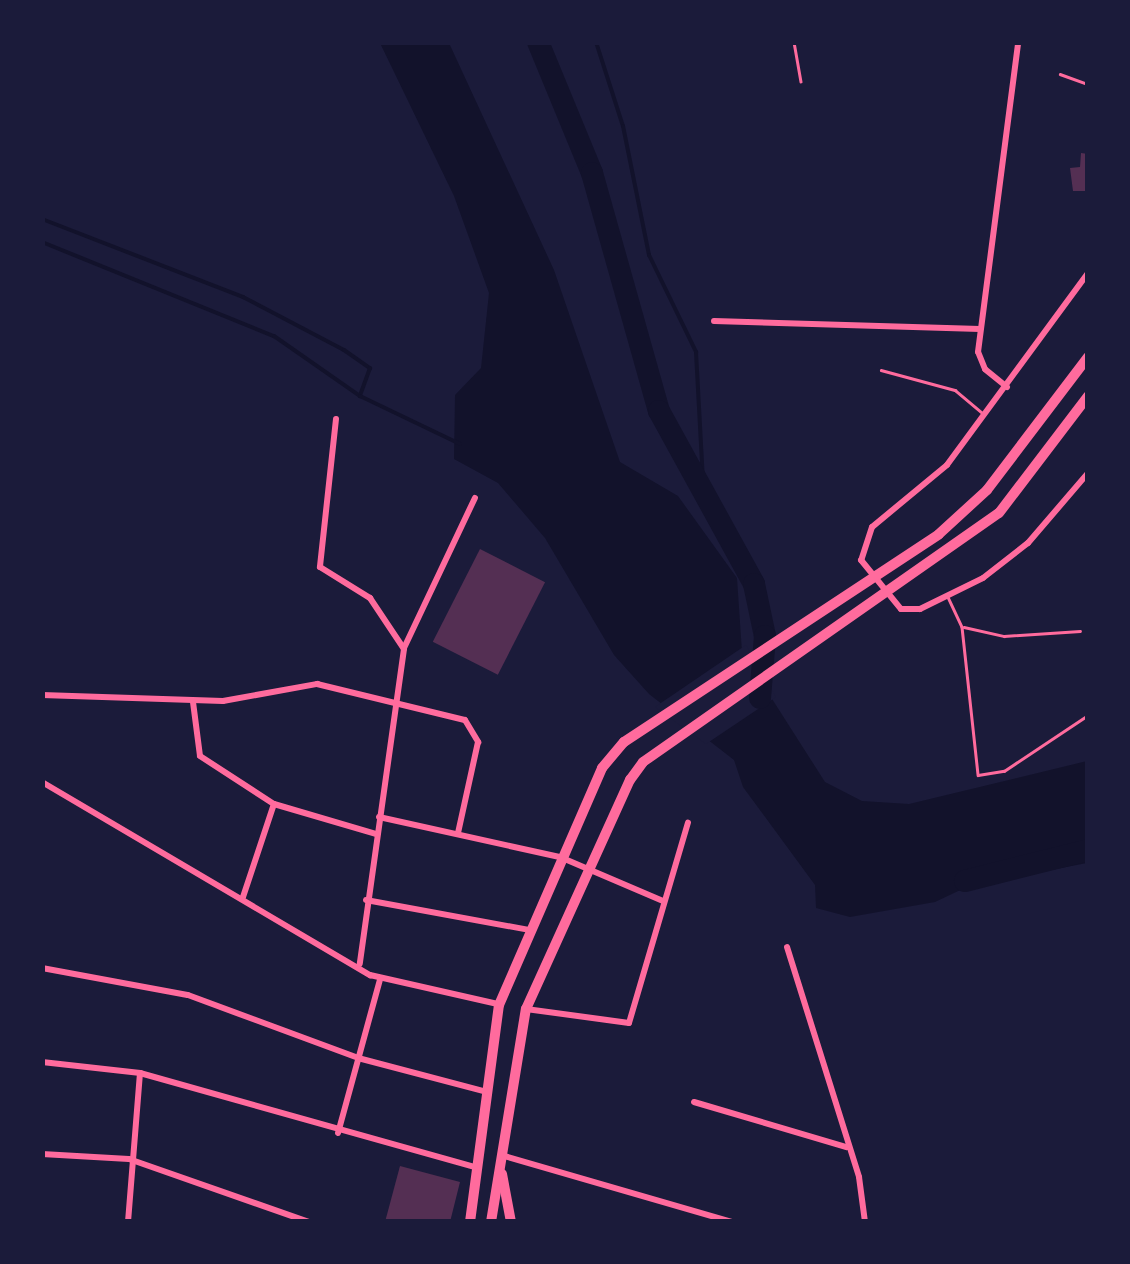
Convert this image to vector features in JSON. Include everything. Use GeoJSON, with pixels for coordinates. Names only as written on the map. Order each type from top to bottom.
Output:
{"type":"FeatureCollection","features":[{"type":"Feature","properties":{"kind":"main road"},"geometry":{"type":"LineString","coordinates":[[470,1222],[499,1005],[560,856],[602,768],[624,742],[939,534],[987,490],[1088,357]]}},
{"type":"Feature","properties":{"kind":"main road"},"geometry":{"type":"LineString","coordinates":[[491,1222],[526,1008],[586,866],[643,762],[999,513],[1088,396]]}},
{"type":"Feature","properties":{"kind":"main road"},"geometry":{"type":"LineString","coordinates":[[500,1155],[511,1222]]}},
{"type":"Feature","properties":{"kind":"street"},"geometry":{"type":"LineString","coordinates":[[1007,386],[981,364],[980,328],[1018,42]]}},
{"type":"Feature","properties":{"kind":"street"},"geometry":{"type":"LineString","coordinates":[[1088,274],[947,465],[872,527],[861,547],[861,560],[902,609],[948,596],[1028,543],[1088,472]]}},
{"type":"Feature","properties":{"kind":"street"},"geometry":{"type":"LineString","coordinates":[[714,321],[980,328]]}},
{"type":"Feature","properties":{"kind":"street"},"geometry":{"type":"LineString","coordinates":[[336,419],[320,567],[370,598],[404,649]]}},
{"type":"Feature","properties":{"kind":"street"},"geometry":{"type":"LineString","coordinates":[[360,964],[376,834],[400,707],[404,649],[476,498]]}},
{"type":"Feature","properties":{"kind":"street"},"geometry":{"type":"LineString","coordinates":[[42,695],[193,702],[317,684],[473,727],[478,742],[458,833]]}},
{"type":"Feature","properties":{"kind":"street"},"geometry":{"type":"LineString","coordinates":[[193,702],[200,756],[274,804],[376,834]]}},
{"type":"Feature","properties":{"kind":"street"},"geometry":{"type":"LineString","coordinates":[[42,782],[380,979],[499,1005]]}},
{"type":"Feature","properties":{"kind":"street"},"geometry":{"type":"LineString","coordinates":[[243,897],[274,804]]}},
{"type":"Feature","properties":{"kind":"street"},"geometry":{"type":"LineString","coordinates":[[379,817],[560,856],[662,901]]}},
{"type":"Feature","properties":{"kind":"street"},"geometry":{"type":"LineString","coordinates":[[526,1008],[629,1023],[688,823]]}},
{"type":"Feature","properties":{"kind":"street"},"geometry":{"type":"LineString","coordinates":[[366,900],[530,930]]}},
{"type":"Feature","properties":{"kind":"street"},"geometry":{"type":"LineString","coordinates":[[787,947],[846,1146],[860,1177],[865,1222]]}},
{"type":"Feature","properties":{"kind":"street"},"geometry":{"type":"LineString","coordinates":[[42,968],[188,995],[358,1058],[487,1092]]}},
{"type":"Feature","properties":{"kind":"street"},"geometry":{"type":"LineString","coordinates":[[338,1133],[380,979]]}},
{"type":"Feature","properties":{"kind":"street"},"geometry":{"type":"LineString","coordinates":[[42,1062],[140,1072],[338,1133],[478,1168]]}},
{"type":"Feature","properties":{"kind":"street"},"geometry":{"type":"LineString","coordinates":[[128,1222],[129,1159],[140,1072]]}},
{"type":"Feature","properties":{"kind":"street"},"geometry":{"type":"LineString","coordinates":[[694,1102],[846,1146]]}},
{"type":"Feature","properties":{"kind":"street"},"geometry":{"type":"LineString","coordinates":[[42,1154],[129,1159],[309,1222]]}},
{"type":"Feature","properties":{"kind":"street"},"geometry":{"type":"LineString","coordinates":[[500,1155],[732,1222]]}},
{"type":"Feature","properties":{"kind":"lane"},"geometry":{"type":"LineString","coordinates":[[794,42],[801,81]]}},
{"type":"Feature","properties":{"kind":"lane"},"geometry":{"type":"LineString","coordinates":[[1060,74],[1088,84]]}},
{"type":"Feature","properties":{"kind":"lane"},"geometry":{"type":"LineString","coordinates":[[881,370],[956,390],[985,415]]}},
{"type":"Feature","properties":{"kind":"lane"},"geometry":{"type":"LineString","coordinates":[[948,596],[962,626],[978,776],[1004,771],[1088,715]]}},
{"type":"Feature","properties":{"kind":"lane"},"geometry":{"type":"LineString","coordinates":[[962,626],[976,635],[1080,632]]}},
{"type":"Feature","properties":{"kind":"shaded area"},"geometry":{"type":"Polygon","coordinates":[[[380,43],[449,43],[554,270],[620,462],[678,496],[737,578],[742,652],[825,782],[862,801],[909,804],[1087,761],[1087,863],[1051,870],[1026,859],[935,902],[850,917],[816,908],[815,885],[743,787],[734,760],[649,694],[614,655],[545,538],[498,483],[454,459],[455,395],[481,368],[489,293],[454,196],[380,43]]]}},
{"type":"Feature","properties":{"kind":"pier"},"geometry":{"type":"Polygon","coordinates":[[[746,645],[776,697],[706,744],[655,707],[746,645]]]}},
{"type":"Feature","properties":{"kind":"building"},"geometry":{"type":"Polygon","coordinates":[[[1081,153],[1088,154],[1088,191],[1073,191],[1070,168],[1080,167],[1081,153]]]}},
{"type":"Feature","properties":{"kind":"building"},"geometry":{"type":"Polygon","coordinates":[[[480,549],[545,582],[498,675],[433,642],[480,549]]]}},
{"type":"Feature","properties":{"kind":"building"},"geometry":{"type":"Polygon","coordinates":[[[400,1166],[460,1182],[450,1222],[385,1222],[400,1166]]]}},
{"type":"Feature","properties":{"kind":"waterway"},"geometry":{"type":"LineString","coordinates":[[538,42],[592,173],[659,411],[754,584],[765,636],[760,698]]}},
{"type":"Feature","properties":{"kind":"waterway"},"geometry":{"type":"LineString","coordinates":[[596,42],[623,126],[649,255],[696,352],[704,498]]}},
{"type":"Feature","properties":{"kind":"waterway"},"geometry":{"type":"LineString","coordinates":[[42,219],[243,297],[344,350],[370,368],[360,396]]}},
{"type":"Feature","properties":{"kind":"waterway"},"geometry":{"type":"LineString","coordinates":[[42,242],[274,336],[360,396],[460,444]]}},
{"type":"Feature","properties":{"kind":"waterway"},"geometry":{"type":"LineString","coordinates":[[965,881],[1088,850]]}}]}
